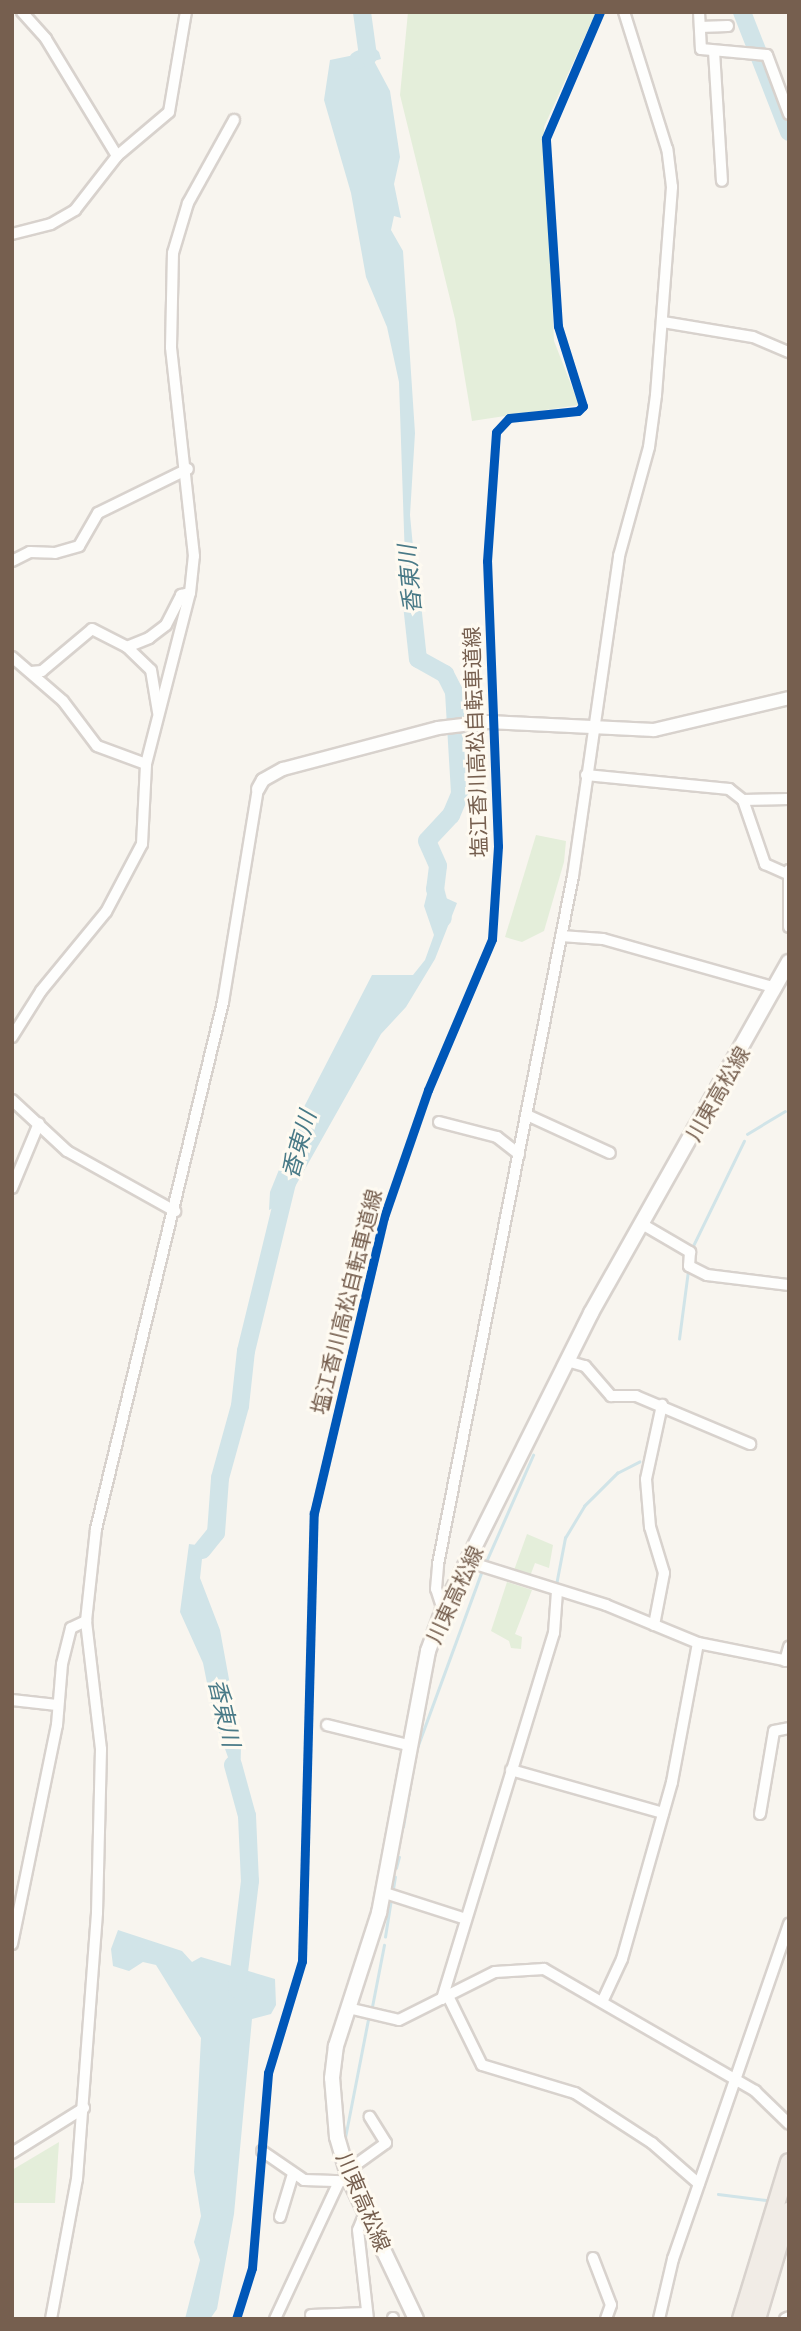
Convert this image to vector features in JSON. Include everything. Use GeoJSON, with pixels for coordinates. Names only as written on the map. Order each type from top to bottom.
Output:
{"type":"FeatureCollection","features":[{"type":"Feature","properties":{"kind":"highway"},"geometry":{"type":"LineString","coordinates":[[741,2319],[789,2162]]}},
{"type":"Feature","properties":{"kind":"highway"},"geometry":{"type":"LineString","coordinates":[[757,2319],[789,2211]]}},
{"type":"Feature","properties":{"kind":"main road","name":"川東高松線"},"geometry":{"type":"LineString","coordinates":[[416,2319],[345,2177],[333,2118],[332,2078],[348,2008],[382,1892],[408,1745],[443,1610],[567,1361],[789,962]]}},
{"type":"Feature","properties":{"kind":"street"},"geometry":{"type":"LineString","coordinates":[[22,12],[46,38],[117,156]]}},
{"type":"Feature","properties":{"kind":"street"},"geometry":{"type":"LineString","coordinates":[[12,234],[51,224],[75,210],[117,156],[169,112],[186,12]]}},
{"type":"Feature","properties":{"kind":"street"},"geometry":{"type":"LineString","coordinates":[[443,1610],[436,1589],[438,1564],[561,936],[619,556],[649,447],[672,214],[670,166],[624,12]]}},
{"type":"Feature","properties":{"kind":"street"},"geometry":{"type":"LineString","coordinates":[[699,12],[701,49],[767,55],[789,114]]}},
{"type":"Feature","properties":{"kind":"street"},"geometry":{"type":"LineString","coordinates":[[699,27],[728,26]]}},
{"type":"Feature","properties":{"kind":"street"},"geometry":{"type":"LineString","coordinates":[[714,51],[722,181]]}},
{"type":"Feature","properties":{"kind":"street"},"geometry":{"type":"LineString","coordinates":[[12,1037],[41,991],[124,886],[142,844],[146,764],[190,593],[188,469],[172,348],[173,253],[188,204],[234,120]]}},
{"type":"Feature","properties":{"kind":"street"},"geometry":{"type":"LineString","coordinates":[[663,322],[752,337],[789,352]]}},
{"type":"Feature","properties":{"kind":"street"},"geometry":{"type":"LineString","coordinates":[[12,561],[30,552],[55,554],[79,546],[98,513],[188,469]]}},
{"type":"Feature","properties":{"kind":"street"},"geometry":{"type":"LineString","coordinates":[[127,647],[159,631],[181,595],[190,593]]}},
{"type":"Feature","properties":{"kind":"street"},"geometry":{"type":"LineString","coordinates":[[31,672],[42,671],[92,629],[127,647],[151,670],[159,716]]}},
{"type":"Feature","properties":{"kind":"street"},"geometry":{"type":"LineString","coordinates":[[12,657],[63,701],[97,746],[146,764]]}},
{"type":"Feature","properties":{"kind":"street"},"geometry":{"type":"LineString","coordinates":[[51,2319],[84,2108],[102,1803],[86,1620],[96,1529],[175,1211],[234,948],[258,789],[271,774],[410,734],[488,722],[592,731],[687,725],[789,698]]}},
{"type":"Feature","properties":{"kind":"street"},"geometry":{"type":"LineString","coordinates":[[586,775],[719,785],[743,800],[789,799]]}},
{"type":"Feature","properties":{"kind":"street"},"geometry":{"type":"LineString","coordinates":[[743,800],[765,864],[788,872],[789,927]]}},
{"type":"Feature","properties":{"kind":"street"},"geometry":{"type":"LineString","coordinates":[[561,936],[603,939],[776,988]]}},
{"type":"Feature","properties":{"kind":"street"},"geometry":{"type":"LineString","coordinates":[[12,1100],[88,1165],[175,1211]]}},
{"type":"Feature","properties":{"kind":"street"},"geometry":{"type":"LineString","coordinates":[[527,1115],[610,1153]]}},
{"type":"Feature","properties":{"kind":"street"},"geometry":{"type":"LineString","coordinates":[[439,1122],[497,1137],[519,1154]]}},
{"type":"Feature","properties":{"kind":"street"},"geometry":{"type":"LineString","coordinates":[[12,1188],[39,1124]]}},
{"type":"Feature","properties":{"kind":"street"},"geometry":{"type":"LineString","coordinates":[[642,1224],[690,1252],[690,1266],[707,1275],[789,1285]]}},
{"type":"Feature","properties":{"kind":"street"},"geometry":{"type":"LineString","coordinates":[[567,1361],[585,1366],[611,1396],[636,1396],[750,1444]]}},
{"type":"Feature","properties":{"kind":"street"},"geometry":{"type":"LineString","coordinates":[[654,1625],[664,1573],[650,1527],[646,1479],[662,1405]]}},
{"type":"Feature","properties":{"kind":"street"},"geometry":{"type":"LineString","coordinates":[[469,1562],[654,1625],[698,1643],[787,1661],[789,1647]]}},
{"type":"Feature","properties":{"kind":"street"},"geometry":{"type":"LineString","coordinates":[[557,1591],[554,1633],[466,1919],[445,1997],[482,2065],[575,2094],[652,2143],[699,2185]]}},
{"type":"Feature","properties":{"kind":"street"},"geometry":{"type":"LineString","coordinates":[[12,1944],[71,1628],[86,1620]]}},
{"type":"Feature","properties":{"kind":"street"},"geometry":{"type":"LineString","coordinates":[[603,2000],[622,1959],[663,1813],[698,1643]]}},
{"type":"Feature","properties":{"kind":"street"},"geometry":{"type":"LineString","coordinates":[[12,1700],[57,1705]]}},
{"type":"Feature","properties":{"kind":"street"},"geometry":{"type":"LineString","coordinates":[[327,1724],[408,1745]]}},
{"type":"Feature","properties":{"kind":"street"},"geometry":{"type":"LineString","coordinates":[[760,1814],[774,1731],[789,1728]]}},
{"type":"Feature","properties":{"kind":"street"},"geometry":{"type":"LineString","coordinates":[[511,1770],[663,1813]]}},
{"type":"Feature","properties":{"kind":"street"},"geometry":{"type":"LineString","coordinates":[[382,1892],[466,1919]]}},
{"type":"Feature","properties":{"kind":"street"},"geometry":{"type":"LineString","coordinates":[[659,2319],[699,2185],[789,1924]]}},
{"type":"Feature","properties":{"kind":"street"},"geometry":{"type":"LineString","coordinates":[[348,2008],[399,2021],[495,1972],[529,1966],[569,1978],[735,2081],[789,2124]]}},
{"type":"Feature","properties":{"kind":"street"},"geometry":{"type":"LineString","coordinates":[[12,2153],[84,2108]]}},
{"type":"Feature","properties":{"kind":"street"},"geometry":{"type":"LineString","coordinates":[[261,2151],[293,2174],[323,2184],[345,2177],[386,2143],[370,2117]]}},
{"type":"Feature","properties":{"kind":"street"},"geometry":{"type":"LineString","coordinates":[[280,2217],[293,2174]]}},
{"type":"Feature","properties":{"kind":"street"},"geometry":{"type":"LineString","coordinates":[[275,2319],[345,2177]]}},
{"type":"Feature","properties":{"kind":"street"},"geometry":{"type":"LineString","coordinates":[[311,2315],[368,2316],[358,2230],[365,2213]]}},
{"type":"Feature","properties":{"kind":"street"},"geometry":{"type":"LineString","coordinates":[[593,2258],[611,2305],[606,2319]]}},
{"type":"Feature","properties":{"kind":"green space"},"geometry":{"type":"Polygon","coordinates":[[[408,12],[596,12],[544,127],[554,341],[579,405],[472,421],[455,319],[400,95],[408,12]]]}},
{"type":"Feature","properties":{"kind":"green space"},"geometry":{"type":"Polygon","coordinates":[[[536,835],[566,841],[564,862],[544,931],[522,942],[505,937],[536,835]]]}},
{"type":"Feature","properties":{"kind":"green space"},"geometry":{"type":"Polygon","coordinates":[[[527,1534],[553,1545],[549,1568],[535,1563],[529,1579],[513,1573],[527,1534]]]}},
{"type":"Feature","properties":{"kind":"green space"},"geometry":{"type":"Polygon","coordinates":[[[507,1582],[532,1590],[515,1634],[522,1637],[521,1649],[511,1648],[509,1641],[491,1631],[507,1582]]]}},
{"type":"Feature","properties":{"kind":"green space"},"geometry":{"type":"Polygon","coordinates":[[[59,2142],[55,2203],[12,2203],[12,2170],[59,2142]]]}},
{"type":"Feature","properties":{"kind":"water"},"geometry":{"type":"Polygon","coordinates":[[[369,43],[379,52],[381,59],[374,61],[390,91],[400,157],[394,184],[401,218],[394,216],[391,230],[403,251],[415,433],[410,515],[418,600],[417,614],[407,620],[399,382],[387,327],[366,277],[351,193],[324,100],[330,60],[364,53],[369,43]]]}},
{"type":"Feature","properties":{"kind":"water"},"geometry":{"type":"Polygon","coordinates":[[[428,890],[457,903],[435,959],[406,1007],[381,1034],[287,1201],[269,1210],[270,1192],[305,1105],[372,975],[413,975],[425,960],[434,935],[424,906],[428,890]]]}},
{"type":"Feature","properties":{"kind":"water"},"geometry":{"type":"Polygon","coordinates":[[[213,1533],[220,1534],[202,1559],[200,1578],[220,1630],[241,1745],[240,1791],[214,1718],[203,1663],[180,1612],[189,1544],[204,1546],[213,1533]]]}},
{"type":"Feature","properties":{"kind":"water"},"geometry":{"type":"Polygon","coordinates":[[[118,1930],[182,1951],[192,1962],[201,1957],[275,1979],[276,2005],[271,2014],[252,2019],[234,2214],[217,2309],[210,2319],[185,2319],[200,2260],[194,2242],[201,2216],[194,2172],[201,2038],[156,1965],[143,1962],[129,1971],[113,1966],[111,1949],[118,1930]]]}},
{"type":"Feature","properties":{"kind":"waterway","name":"香東川"},"geometry":{"type":"LineString","coordinates":[[358,60],[368,56],[362,12]]}},
{"type":"Feature","properties":{"kind":"waterway"},"geometry":{"type":"LineString","coordinates":[[742,12],[789,132]]}},
{"type":"Feature","properties":{"kind":"waterway","name":"香東川"},"geometry":{"type":"LineString","coordinates":[[411,595],[418,659],[445,674],[454,692],[460,794],[451,815],[427,841],[438,866],[435,889],[443,918]]}},
{"type":"Feature","properties":{"kind":"waterway"},"geometry":{"type":"LineString","coordinates":[[747,1134],[785,1111]]}},
{"type":"Feature","properties":{"kind":"waterway"},"geometry":{"type":"LineString","coordinates":[[691,1250],[744,1141]]}},
{"type":"Feature","properties":{"kind":"waterway","name":"香東川"},"geometry":{"type":"LineString","coordinates":[[202,1550],[216,1533],[220,1478],[240,1406],[246,1351],[287,1183]]}},
{"type":"Feature","properties":{"kind":"waterway"},"geometry":{"type":"LineString","coordinates":[[679,1339],[688,1271]]}},
{"type":"Feature","properties":{"kind":"waterway"},"geometry":{"type":"LineString","coordinates":[[485,1564],[533,1455]]}},
{"type":"Feature","properties":{"kind":"waterway"},"geometry":{"type":"LineString","coordinates":[[556,1585],[565,1538],[584,1506],[617,1473],[639,1462]]}},
{"type":"Feature","properties":{"kind":"waterway"},"geometry":{"type":"LineString","coordinates":[[417,1748],[482,1570]]}},
{"type":"Feature","properties":{"kind":"waterway","name":"香東川"},"geometry":{"type":"LineString","coordinates":[[233,1765],[247,1816],[250,1881],[237,1989]]}},
{"type":"Feature","properties":{"kind":"waterway"},"geometry":{"type":"LineString","coordinates":[[403,1827],[410,1785]]}},
{"type":"Feature","properties":{"kind":"waterway"},"geometry":{"type":"LineString","coordinates":[[396,1868],[399,1857]]}},
{"type":"Feature","properties":{"kind":"waterway"},"geometry":{"type":"LineString","coordinates":[[393,1889],[395,1877]]}},
{"type":"Feature","properties":{"kind":"waterway"},"geometry":{"type":"LineString","coordinates":[[385,1937],[391,1900]]}},
{"type":"Feature","properties":{"kind":"waterway"},"geometry":{"type":"LineString","coordinates":[[371,2012],[384,1945]]}},
{"type":"Feature","properties":{"kind":"waterway"},"geometry":{"type":"LineString","coordinates":[[344,2143],[368,2020]]}},
{"type":"Feature","properties":{"kind":"waterway"},"geometry":{"type":"LineString","coordinates":[[718,2194],[766,2200]]}},
{"type":"Feature","properties":{"kind":"cycle path","name":"塩江香川高松自転車道線"},"geometry":{"type":"LineString","coordinates":[[236,2319],[252,2268],[268,2073],[302,1961],[314,1513],[384,1217],[428,1090],[492,939],[498,846],[487,561],[496,432],[509,418],[578,411],[583,406],[558,326],[546,138],[600,12]]}}]}
